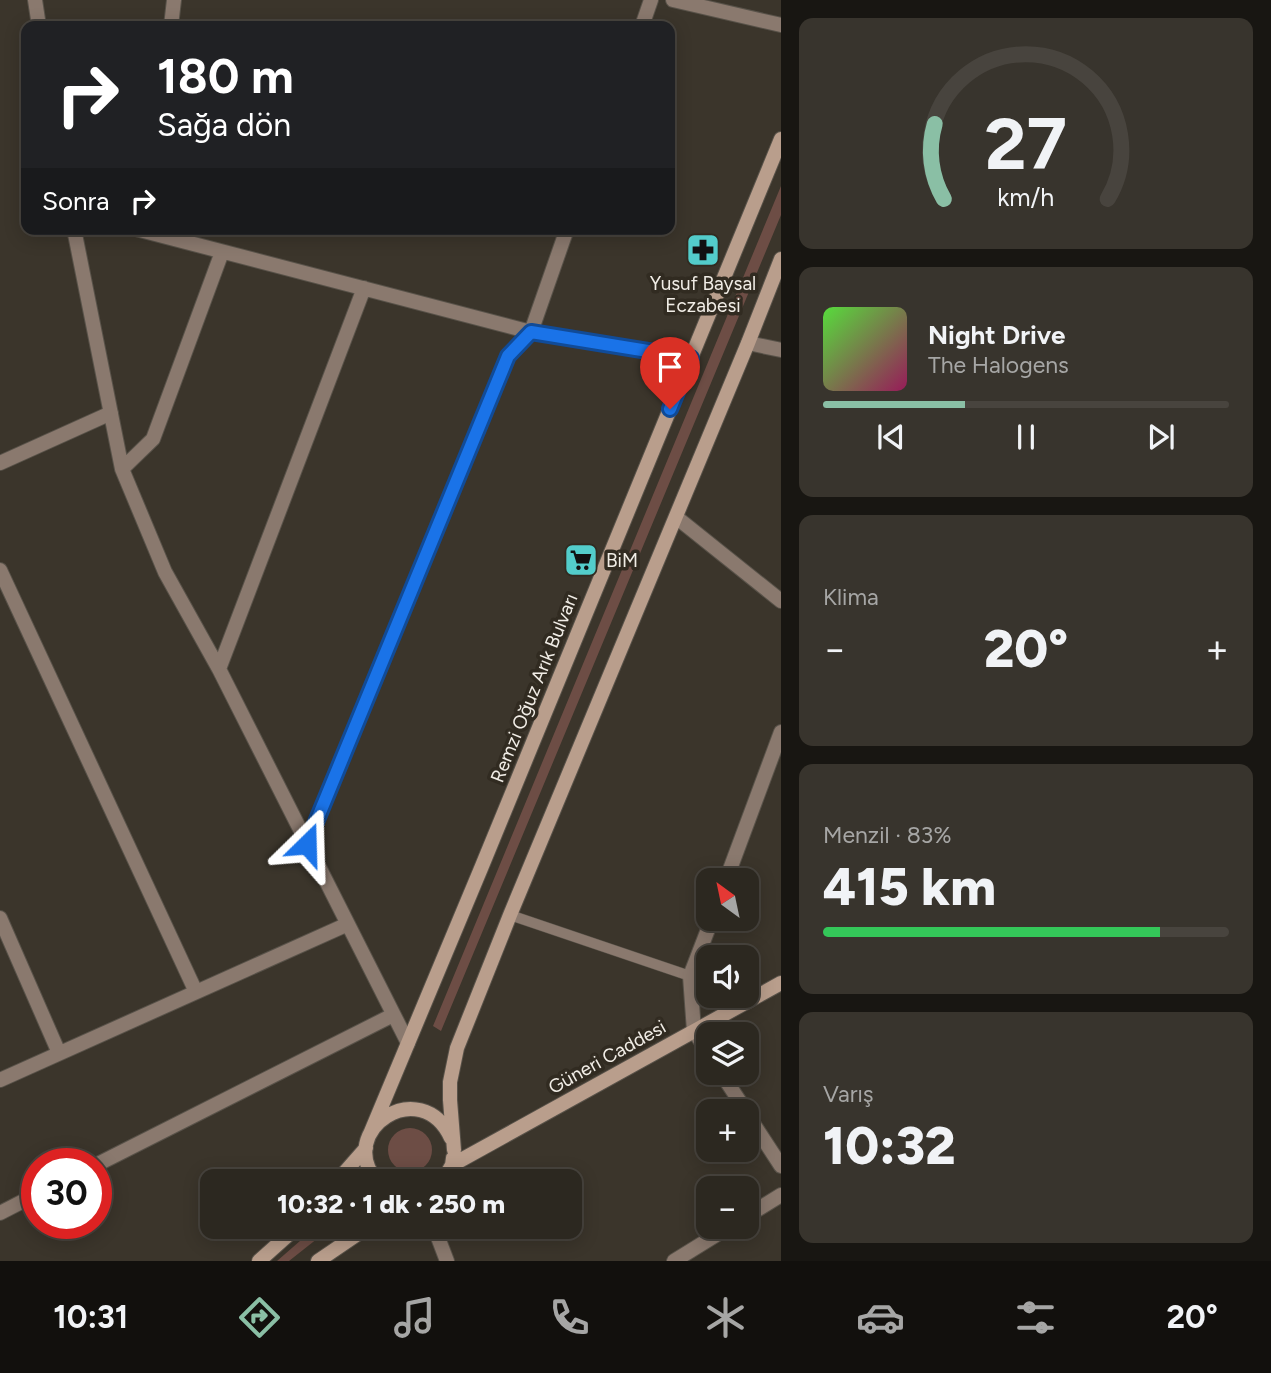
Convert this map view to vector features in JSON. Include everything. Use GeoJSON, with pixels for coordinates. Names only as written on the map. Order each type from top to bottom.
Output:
{"type":"FeatureCollection","features":[{"type":"Feature","properties":{"kind":"main road","name":"Remzi Oğuz Arık Bulvarı"},"geometry":{"type":"LineString","coordinates":[[368,1141],[781,139]]}},
{"type":"Feature","properties":{"kind":"main road"},"geometry":{"type":"LineString","coordinates":[[448,1169],[453,1158],[450,1100],[457,1048],[781,259]]}},
{"type":"Feature","properties":{"kind":"main road","name":"Güneri Caddesi"},"geometry":{"type":"LineString","coordinates":[[453,1158],[781,983]]}},
{"type":"Feature","properties":{"kind":"main road"},"geometry":{"type":"LineString","coordinates":[[346,1169],[368,1141],[378,1122],[402,1109],[417,1109],[431,1114],[443,1123],[451,1136],[453,1158]]}},
{"type":"Feature","properties":{"kind":"main road"},"geometry":{"type":"LineString","coordinates":[[368,1141],[367,1162],[370,1169]]}},
{"type":"Feature","properties":{"kind":"main road"},"geometry":{"type":"LineString","coordinates":[[259,1261],[284,1239]]}},
{"type":"Feature","properties":{"kind":"main road"},"geometry":{"type":"LineString","coordinates":[[318,1261],[350,1239]]}},
{"type":"Feature","properties":{"kind":"street"},"geometry":{"type":"LineString","coordinates":[[34,0],[38,21]]}},
{"type":"Feature","properties":{"kind":"street"},"geometry":{"type":"LineString","coordinates":[[172,21],[174,0]]}},
{"type":"Feature","properties":{"kind":"street"},"geometry":{"type":"LineString","coordinates":[[644,21],[651,0]]}},
{"type":"Feature","properties":{"kind":"street"},"geometry":{"type":"LineString","coordinates":[[673,0],[781,25]]}},
{"type":"Feature","properties":{"kind":"street"},"geometry":{"type":"LineString","coordinates":[[75,235],[122,470],[165,572],[219,669],[408,1043]]}},
{"type":"Feature","properties":{"kind":"street"},"geometry":{"type":"LineString","coordinates":[[158,235],[531,332],[691,358]]}},
{"type":"Feature","properties":{"kind":"street"},"geometry":{"type":"LineString","coordinates":[[307,844],[508,356],[531,332],[565,235]]}},
{"type":"Feature","properties":{"kind":"street"},"geometry":{"type":"LineString","coordinates":[[122,470],[153,439],[222,252]]}},
{"type":"Feature","properties":{"kind":"street"},"geometry":{"type":"LineString","coordinates":[[219,669],[364,288]]}},
{"type":"Feature","properties":{"kind":"street"},"geometry":{"type":"LineString","coordinates":[[748,344],[781,350]]}},
{"type":"Feature","properties":{"kind":"street"},"geometry":{"type":"LineString","coordinates":[[0,463],[111,412]]}},
{"type":"Feature","properties":{"kind":"street"},"geometry":{"type":"LineString","coordinates":[[676,517],[781,601]]}},
{"type":"Feature","properties":{"kind":"street"},"geometry":{"type":"LineString","coordinates":[[0,570],[196,992]]}},
{"type":"Feature","properties":{"kind":"street"},"geometry":{"type":"LineString","coordinates":[[730,868],[781,732]]}},
{"type":"Feature","properties":{"kind":"street"},"geometry":{"type":"LineString","coordinates":[[0,918],[59,1054]]}},
{"type":"Feature","properties":{"kind":"street"},"geometry":{"type":"LineString","coordinates":[[0,1080],[348,924]]}},
{"type":"Feature","properties":{"kind":"street"},"geometry":{"type":"LineString","coordinates":[[696,1034],[690,976],[707,931]]}},
{"type":"Feature","properties":{"kind":"street"},"geometry":{"type":"LineString","coordinates":[[112,1156],[393,1015]]}},
{"type":"Feature","properties":{"kind":"street"},"geometry":{"type":"LineString","coordinates":[[759,1132],[781,1166]]}},
{"type":"Feature","properties":{"kind":"street"},"geometry":{"type":"LineString","coordinates":[[759,1209],[781,1195]]}},
{"type":"Feature","properties":{"kind":"street"},"geometry":{"type":"LineString","coordinates":[[0,1213],[21,1203]]}},
{"type":"Feature","properties":{"kind":"street"},"geometry":{"type":"LineString","coordinates":[[439,1239],[447,1261]]}},
{"type":"Feature","properties":{"kind":"street"},"geometry":{"type":"LineString","coordinates":[[674,1261],[710,1239]]}},
{"type":"Feature","properties":{"kind":"lane"},"geometry":{"type":"LineString","coordinates":[[510,915],[690,976]]}},
{"type":"Feature","properties":{"kind":"shaded area"},"geometry":{"type":"Polygon","coordinates":[[[781,186],[781,215],[441,1031],[433,1026],[781,186]]]}},
{"type":"Feature","properties":{"kind":"shaded area"},"geometry":{"type":"Polygon","coordinates":[[[410,1128],[426,1134],[432,1150],[426,1166],[420,1169],[400,1169],[394,1166],[388,1150],[394,1134],[410,1128]]]}},
{"type":"Feature","properties":{"kind":"shaded area"},"geometry":{"type":"Polygon","coordinates":[[[302,1239],[317,1239],[289,1261],[277,1261],[302,1239]]]}},
{"type":"Feature","properties":{"kind":"place","name":"Yusuf Baysal Eczabesi"},"geometry":{"type":"Point","coordinates":[703,250]}},
{"type":"Feature","properties":{"kind":"place","name":"BiM"},"geometry":{"type":"Point","coordinates":[581,560]}},
{"type":"Feature","properties":{"kind":"route"},"geometry":{"type":"LineString","coordinates":[[307,844],[508,356],[531,332],[691,358],[670,409]]}}]}
